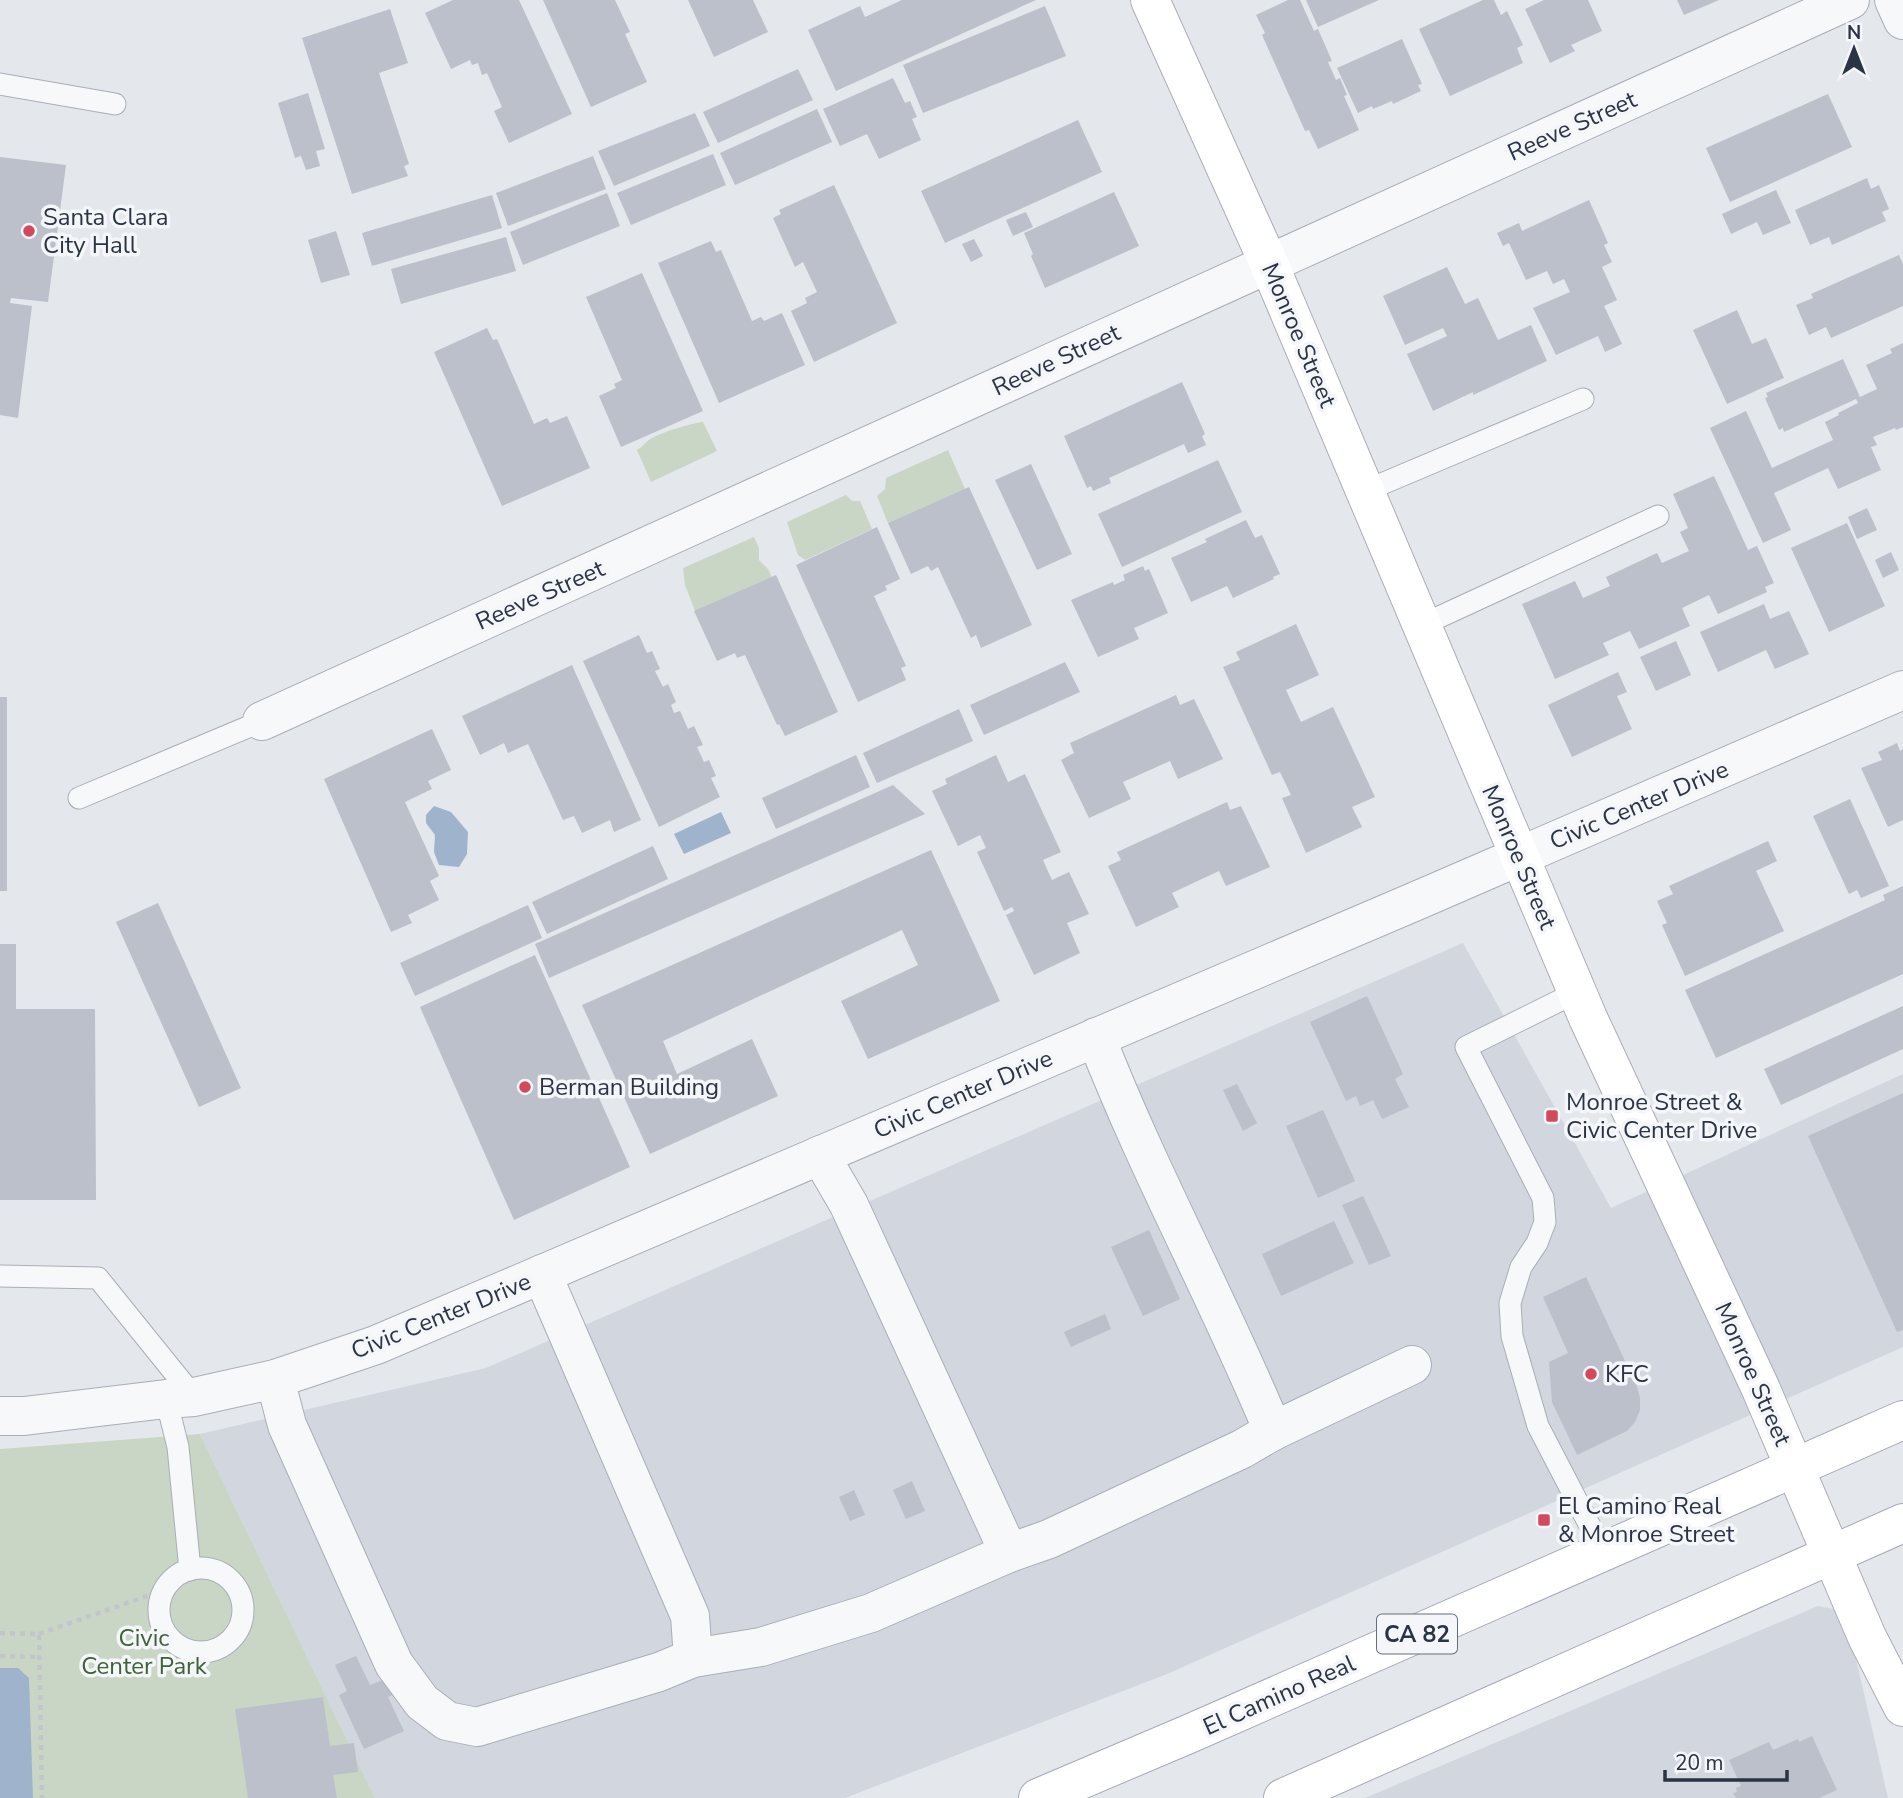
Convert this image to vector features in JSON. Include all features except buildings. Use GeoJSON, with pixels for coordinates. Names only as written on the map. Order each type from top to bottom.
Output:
{"type":"FeatureCollection","features":[{"type":"Feature","properties":{"kind":"main road","name":"Monroe Street"},"geometry":{"type":"LineString","coordinates":[[1150,0],[1269,264],[1577,992],[1760,1387],[1867,1637],[1903,1707]]}},
{"type":"Feature","properties":{"kind":"main road","name":"El Camino Real"},"geometry":{"type":"LineString","coordinates":[[1038,1798],[1216,1723],[1903,1420]]}},
{"type":"Feature","properties":{"kind":"main road"},"geometry":{"type":"LineString","coordinates":[[1283,1798],[1903,1523]]}},
{"type":"Feature","properties":{"kind":"street","name":"Reeve Street"},"geometry":{"type":"LineString","coordinates":[[262,721],[1850,0]]}},
{"type":"Feature","properties":{"kind":"street"},"geometry":{"type":"LineString","coordinates":[[1894,0],[1903,20]]}},
{"type":"Feature","properties":{"kind":"street","name":"Civic Center Drive"},"geometry":{"type":"LineString","coordinates":[[0,1416],[23,1416],[180,1398],[275,1379],[376,1345],[1903,690]]}},
{"type":"Feature","properties":{"kind":"street"},"geometry":{"type":"LineString","coordinates":[[1096,1037],[1116,1087],[1273,1431]]}},
{"type":"Feature","properties":{"kind":"street"},"geometry":{"type":"LineString","coordinates":[[820,1155],[849,1205],[1009,1553]]}},
{"type":"Feature","properties":{"kind":"street"},"geometry":{"type":"LineString","coordinates":[[542,1274],[690,1616],[693,1658]]}},
{"type":"Feature","properties":{"kind":"street"},"geometry":{"type":"LineString","coordinates":[[275,1379],[287,1425],[394,1664],[422,1702],[447,1721],[477,1727],[659,1672],[693,1658],[761,1647],[871,1613],[1009,1553],[1049,1539],[1412,1365]]}},
{"type":"Feature","properties":{"kind":"lane"},"geometry":{"type":"LineString","coordinates":[[0,84],[115,104]]}},
{"type":"Feature","properties":{"kind":"lane"},"geometry":{"type":"LineString","coordinates":[[1365,491],[1583,399]]}},
{"type":"Feature","properties":{"kind":"lane"},"geometry":{"type":"LineString","coordinates":[[1422,625],[1658,516]]}},
{"type":"Feature","properties":{"kind":"lane"},"geometry":{"type":"LineString","coordinates":[[79,798],[262,721]]}},
{"type":"Feature","properties":{"kind":"lane"},"geometry":{"type":"LineString","coordinates":[[1577,992],[1466,1047],[1543,1198],[1545,1222],[1537,1243],[1521,1268],[1510,1303],[1512,1336],[1538,1426],[1604,1553]]}},
{"type":"Feature","properties":{"kind":"lane"},"geometry":{"type":"LineString","coordinates":[[0,1276],[98,1278],[180,1398],[178,1447],[190,1570]]}},
{"type":"Feature","properties":{"kind":"lane"},"geometry":{"type":"LineString","coordinates":[[205,1568],[219,1572],[239,1591],[244,1605],[243,1620],[238,1633],[228,1644],[215,1651],[201,1653],[186,1650],[174,1643],[165,1632],[159,1603],[164,1590],[180,1574],[190,1570],[205,1568]]}},
{"type":"Feature","properties":{"kind":"path"},"geometry":{"type":"LineString","coordinates":[[0,1633],[39,1634],[164,1590]]}},
{"type":"Feature","properties":{"kind":"path"},"geometry":{"type":"LineString","coordinates":[[39,1634],[42,1798]]}},
{"type":"Feature","properties":{"kind":"path"},"geometry":{"type":"LineString","coordinates":[[0,1656],[40,1657]]}},
{"type":"Feature","properties":{"kind":"shaded area"},"geometry":{"type":"Polygon","coordinates":[[[1463,943],[1611,1208],[1903,1074],[1903,1347],[1167,1674],[845,1798],[375,1798],[200,1434],[486,1368],[1463,943]]]}},
{"type":"Feature","properties":{"kind":"shaded area"},"geometry":{"type":"Polygon","coordinates":[[[1818,1606],[1845,1611],[1888,1798],[1365,1798],[1818,1606]]]}},
{"type":"Feature","properties":{"kind":"green space"},"geometry":{"type":"Polygon","coordinates":[[[703,422],[717,451],[651,482],[637,450],[660,434],[703,422]]]}},
{"type":"Feature","properties":{"kind":"green space"},"geometry":{"type":"Polygon","coordinates":[[[948,450],[965,489],[888,523],[877,496],[885,489],[886,478],[948,450]]]}},
{"type":"Feature","properties":{"kind":"green space"},"geometry":{"type":"Polygon","coordinates":[[[846,495],[852,501],[860,501],[872,529],[805,560],[798,555],[787,522],[846,495]]]}},
{"type":"Feature","properties":{"kind":"green space"},"geometry":{"type":"Polygon","coordinates":[[[754,537],[759,548],[759,560],[772,577],[695,611],[685,585],[683,568],[754,537]]]}},
{"type":"Feature","properties":{"kind":"green space","name":"Civic Center Park"},"geometry":{"type":"Polygon","coordinates":[[[200,1434],[375,1798],[0,1798],[0,1449],[200,1434]]]}},
{"type":"Feature","properties":{"kind":"water"},"geometry":{"type":"Polygon","coordinates":[[[434,806],[451,812],[468,832],[467,854],[459,867],[439,865],[434,852],[435,835],[426,823],[426,815],[434,806]]]}},
{"type":"Feature","properties":{"kind":"water"},"geometry":{"type":"Polygon","coordinates":[[[721,812],[731,833],[684,854],[674,834],[721,812]]]}},
{"type":"Feature","properties":{"kind":"water"},"geometry":{"type":"Polygon","coordinates":[[[0,1668],[18,1668],[29,1678],[33,1798],[0,1798],[0,1668]]]}},
{"type":"Feature","properties":{"kind":"place","name":"Santa Clara City Hall"},"geometry":{"type":"Point","coordinates":[29,231]}},
{"type":"Feature","properties":{"kind":"place","name":"Berman Building"},"geometry":{"type":"Point","coordinates":[525,1087]}},
{"type":"Feature","properties":{"kind":"place","name":"Monroe Street & Civic Center Drive"},"geometry":{"type":"Point","coordinates":[1552,1116]}},
{"type":"Feature","properties":{"kind":"place","name":"KFC"},"geometry":{"type":"Point","coordinates":[1591,1374]}},
{"type":"Feature","properties":{"kind":"place","name":"El Camino Real & Monroe Street"},"geometry":{"type":"Point","coordinates":[1544,1520]}}]}
